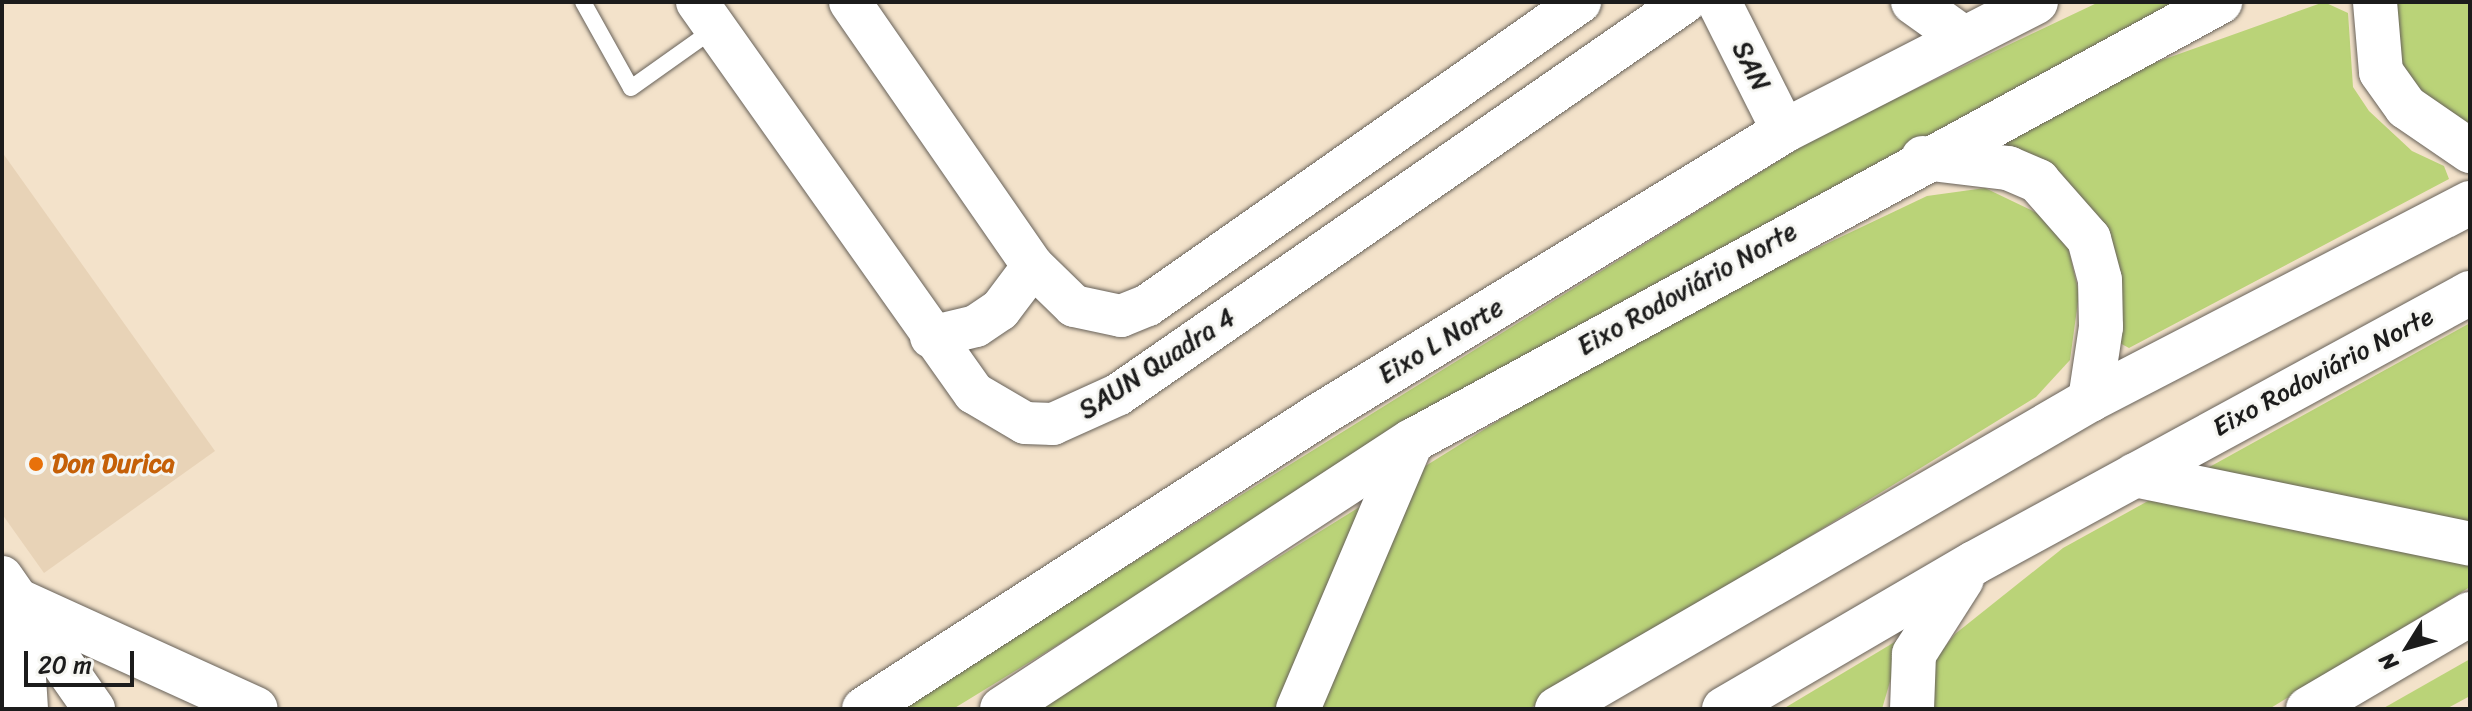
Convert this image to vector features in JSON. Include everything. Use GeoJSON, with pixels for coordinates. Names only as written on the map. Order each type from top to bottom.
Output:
{"type":"FeatureCollection","features":[{"type":"Feature","properties":{"kind":"main road","name":"SAN"},"geometry":{"type":"LineString","coordinates":[[1719,2],[1784,131]]}},
{"type":"Feature","properties":{"kind":"main road"},"geometry":{"type":"LineString","coordinates":[[1913,2],[1962,37]]}},
{"type":"Feature","properties":{"kind":"main road","name":"Eixo L Norte"},"geometry":{"type":"LineString","coordinates":[[864,709],[1321,414],[1784,131],[1962,37],[2036,2]]}},
{"type":"Feature","properties":{"kind":"main road","name":"Eixo Rodoviário Norte"},"geometry":{"type":"LineString","coordinates":[[1412,441],[1923,158],[2220,2]]}},
{"type":"Feature","properties":{"kind":"main road"},"geometry":{"type":"LineString","coordinates":[[2375,2],[2381,72],[2406,107],[2470,151]]}},
{"type":"Feature","properties":{"kind":"main road"},"geometry":{"type":"LineString","coordinates":[[1923,158],[2008,168],[2038,181],[2089,239],[2100,280],[2101,327],[2090,400]]}},
{"type":"Feature","properties":{"kind":"main road"},"geometry":{"type":"LineString","coordinates":[[1557,709],[2090,400],[2470,203]]}},
{"type":"Feature","properties":{"kind":"main road","name":"Eixo Rodoviário Norte"},"geometry":{"type":"LineString","coordinates":[[1724,709],[1974,563],[2470,293]]}},
{"type":"Feature","properties":{"kind":"main road"},"geometry":{"type":"LineString","coordinates":[[1002,709],[1412,441]]}},
{"type":"Feature","properties":{"kind":"main road"},"geometry":{"type":"LineString","coordinates":[[1298,709],[1412,441]]}},
{"type":"Feature","properties":{"kind":"main road"},"geometry":{"type":"LineString","coordinates":[[2135,475],[2470,544]]}},
{"type":"Feature","properties":{"kind":"main road"},"geometry":{"type":"LineString","coordinates":[[1912,709],[1914,654],[1974,563]]}},
{"type":"Feature","properties":{"kind":"main road"},"geometry":{"type":"LineString","coordinates":[[11,589],[26,709]]}},
{"type":"Feature","properties":{"kind":"main road"},"geometry":{"type":"LineString","coordinates":[[11,589],[256,709]]}},
{"type":"Feature","properties":{"kind":"main road"},"geometry":{"type":"LineString","coordinates":[[2308,709],[2470,614]]}},
{"type":"Feature","properties":{"kind":"street","name":"SAUN Quadra 4"},"geometry":{"type":"LineString","coordinates":[[850,2],[1033,266],[1074,306],[1098,315],[1121,316],[1148,305],[1580,2]]}},
{"type":"Feature","properties":{"kind":"street","name":"SAUN Quadra 4"},"geometry":{"type":"LineString","coordinates":[[706,15],[931,337],[992,407],[1025,423],[1081,417],[1685,2]]}},
{"type":"Feature","properties":{"kind":"street"},"geometry":{"type":"LineString","coordinates":[[931,337],[976,326],[1000,310],[1033,266]]}},
{"type":"Feature","properties":{"kind":"street"},"geometry":{"type":"LineString","coordinates":[[11,589],[94,709]]}},
{"type":"Feature","properties":{"kind":"lane"},"geometry":{"type":"LineString","coordinates":[[583,2],[631,88],[706,15]]}},
{"type":"Feature","properties":{"kind":"shaded area"},"geometry":{"type":"Polygon","coordinates":[[[2,152],[215,451],[44,573],[2,514],[2,152]]]}},
{"type":"Feature","properties":{"kind":"green space"},"geometry":{"type":"Polygon","coordinates":[[[2099,2],[2174,2],[1581,324],[953,709],[897,709],[1825,132],[2099,2]]]}},
{"type":"Feature","properties":{"kind":"green space"},"geometry":{"type":"Polygon","coordinates":[[[2324,2],[2348,13],[2353,87],[2369,111],[2412,151],[2444,166],[2449,179],[2129,348],[2114,340],[2118,315],[2006,155],[2002,137],[2123,74],[2324,2]]]}},
{"type":"Feature","properties":{"kind":"green space"},"geometry":{"type":"Polygon","coordinates":[[[2394,2],[2470,2],[2470,128],[2401,84],[2394,2]]]}},
{"type":"Feature","properties":{"kind":"green space"},"geometry":{"type":"Polygon","coordinates":[[[1985,188],[2039,214],[2067,242],[2079,294],[2070,360],[2036,397],[1529,709],[1034,709],[1556,385],[1729,290],[1927,196],[1985,188]]]}},
{"type":"Feature","properties":{"kind":"green space"},"geometry":{"type":"Polygon","coordinates":[[[2470,323],[2470,587],[2269,709],[1923,709],[1936,658],[1955,634],[2063,548],[2470,323]]]}},
{"type":"Feature","properties":{"kind":"green space"},"geometry":{"type":"Polygon","coordinates":[[[1903,637],[1882,709],[1783,709],[1903,637]]]}},
{"type":"Feature","properties":{"kind":"green space"},"geometry":{"type":"Polygon","coordinates":[[[2470,659],[2470,696],[2446,709],[2382,709],[2470,659]]]}},
{"type":"Feature","properties":{"kind":"place","name":"Don Durica"},"geometry":{"type":"Point","coordinates":[36,464]}}]}
